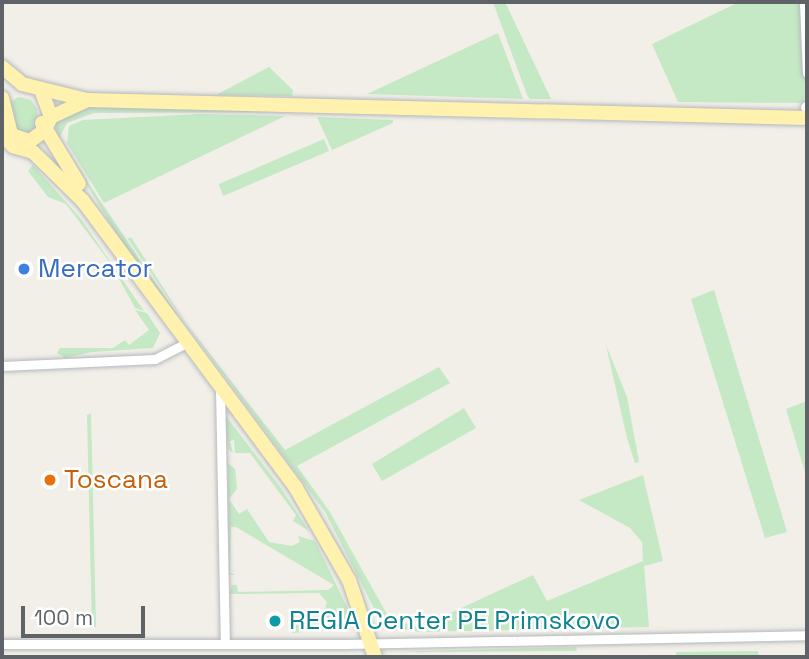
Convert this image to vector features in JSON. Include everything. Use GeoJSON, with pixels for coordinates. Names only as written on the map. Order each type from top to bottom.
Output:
{"type":"FeatureCollection","features":[{"type":"Feature","properties":{"kind":"main road"},"geometry":{"type":"LineString","coordinates":[[2,66],[14,81],[42,97],[54,148],[83,201],[328,540],[356,595],[373,650]]}},
{"type":"Feature","properties":{"kind":"main road"},"geometry":{"type":"LineString","coordinates":[[2,76],[20,92],[42,97],[704,114],[807,110]]}},
{"type":"Feature","properties":{"kind":"main road"},"geometry":{"type":"LineString","coordinates":[[20,92],[2,101],[11,135],[30,141],[75,188]]}},
{"type":"Feature","properties":{"kind":"main road"},"geometry":{"type":"LineString","coordinates":[[30,141],[48,123],[81,98]]}},
{"type":"Feature","properties":{"kind":"main road"},"geometry":{"type":"LineString","coordinates":[[48,123],[75,188]]}},
{"type":"Feature","properties":{"kind":"main road"},"geometry":{"type":"LineString","coordinates":[[5,139],[33,152],[75,188]]}},
{"type":"Feature","properties":{"kind":"street"},"geometry":{"type":"LineString","coordinates":[[803,2],[807,73]]}},
{"type":"Feature","properties":{"kind":"street"},"geometry":{"type":"LineString","coordinates":[[2,366],[149,359],[186,343]]}},
{"type":"Feature","properties":{"kind":"street"},"geometry":{"type":"LineString","coordinates":[[220,388],[225,643]]}},
{"type":"Feature","properties":{"kind":"street"},"geometry":{"type":"LineString","coordinates":[[2,644],[225,643],[373,650],[807,635]]}},
{"type":"Feature","properties":{"kind":"green space"},"geometry":{"type":"Polygon","coordinates":[[[493,2],[505,2],[551,99],[530,99],[527,95],[493,2]]]}},
{"type":"Feature","properties":{"kind":"green space"},"geometry":{"type":"Polygon","coordinates":[[[739,2],[802,2],[801,49],[807,83],[804,103],[678,102],[652,44],[739,2]]]}},
{"type":"Feature","properties":{"kind":"green space"},"geometry":{"type":"Polygon","coordinates":[[[498,33],[523,99],[367,94],[498,33]]]}},
{"type":"Feature","properties":{"kind":"green space"},"geometry":{"type":"Polygon","coordinates":[[[269,67],[293,90],[292,96],[216,95],[269,67]]]}},
{"type":"Feature","properties":{"kind":"green space"},"geometry":{"type":"Polygon","coordinates":[[[19,97],[31,100],[37,109],[39,129],[33,134],[17,134],[8,103],[19,97]]]}},
{"type":"Feature","properties":{"kind":"green space"},"geometry":{"type":"Polygon","coordinates":[[[93,106],[307,112],[94,113],[67,123],[58,140],[55,122],[65,112],[93,106]]]}},
{"type":"Feature","properties":{"kind":"green space"},"geometry":{"type":"Polygon","coordinates":[[[199,114],[285,116],[104,203],[67,143],[69,126],[83,120],[199,114]]]}},
{"type":"Feature","properties":{"kind":"green space"},"geometry":{"type":"Polygon","coordinates":[[[317,117],[393,120],[393,123],[332,150],[317,117]]]}},
{"type":"Feature","properties":{"kind":"green space"},"geometry":{"type":"Polygon","coordinates":[[[324,139],[329,151],[223,196],[219,184],[324,139]]]}},
{"type":"Feature","properties":{"kind":"green space"},"geometry":{"type":"Polygon","coordinates":[[[64,147],[176,313],[173,315],[131,258],[64,147]]]}},
{"type":"Feature","properties":{"kind":"green space"},"geometry":{"type":"Polygon","coordinates":[[[33,165],[81,219],[144,311],[135,308],[111,264],[66,204],[48,197],[28,171],[33,165]]]}},
{"type":"Feature","properties":{"kind":"green space"},"geometry":{"type":"Polygon","coordinates":[[[131,237],[185,322],[285,450],[439,367],[450,383],[297,466],[330,512],[389,618],[416,627],[533,575],[547,601],[643,561],[642,542],[630,528],[579,500],[643,475],[663,561],[644,566],[649,627],[420,632],[383,626],[325,512],[186,324],[128,239],[131,237]]]}},
{"type":"Feature","properties":{"kind":"green space"},"geometry":{"type":"Polygon","coordinates":[[[714,290],[787,532],[765,538],[691,299],[714,290]]]}},
{"type":"Feature","properties":{"kind":"green space"},"geometry":{"type":"Polygon","coordinates":[[[135,310],[147,313],[160,333],[153,348],[92,352],[65,358],[57,353],[60,348],[113,348],[125,340],[129,345],[149,330],[135,310]]]}},
{"type":"Feature","properties":{"kind":"green space"},"geometry":{"type":"Polygon","coordinates":[[[606,345],[627,397],[639,462],[635,463],[627,438],[606,345]]]}},
{"type":"Feature","properties":{"kind":"green space"},"geometry":{"type":"Polygon","coordinates":[[[807,401],[807,479],[786,409],[807,401]]]}},
{"type":"Feature","properties":{"kind":"green space"},"geometry":{"type":"Polygon","coordinates":[[[464,408],[476,428],[382,481],[372,464],[464,408]]]}},
{"type":"Feature","properties":{"kind":"green space"},"geometry":{"type":"Polygon","coordinates":[[[91,414],[96,627],[92,627],[87,415],[91,414]]]}},
{"type":"Feature","properties":{"kind":"green space"},"geometry":{"type":"Polygon","coordinates":[[[225,415],[281,488],[309,531],[293,521],[296,515],[250,453],[235,453],[234,440],[230,441],[233,453],[228,449],[225,415]]]}},
{"type":"Feature","properties":{"kind":"green space"},"geometry":{"type":"Polygon","coordinates":[[[228,463],[235,469],[237,489],[229,499],[239,514],[247,509],[269,542],[292,546],[300,542],[298,536],[315,541],[350,613],[343,629],[292,633],[292,620],[324,614],[327,602],[319,593],[229,594],[232,585],[237,585],[238,592],[328,590],[334,585],[236,527],[231,527],[230,573],[236,575],[229,575],[228,463]]]}},
{"type":"Feature","properties":{"kind":"green space"},"geometry":{"type":"Polygon","coordinates":[[[576,647],[577,651],[403,652],[421,651],[576,647]]]}},
{"type":"Feature","properties":{"kind":"green space"},"geometry":{"type":"Polygon","coordinates":[[[758,651],[759,657],[676,657],[676,652],[758,651]]]}},
{"type":"Feature","properties":{"kind":"place","name":"Mercator"},"geometry":{"type":"Point","coordinates":[24,269]}},
{"type":"Feature","properties":{"kind":"place","name":"Toscana"},"geometry":{"type":"Point","coordinates":[50,480]}},
{"type":"Feature","properties":{"kind":"place","name":"REGIA Center PE Primskovo"},"geometry":{"type":"Point","coordinates":[275,621]}}]}
